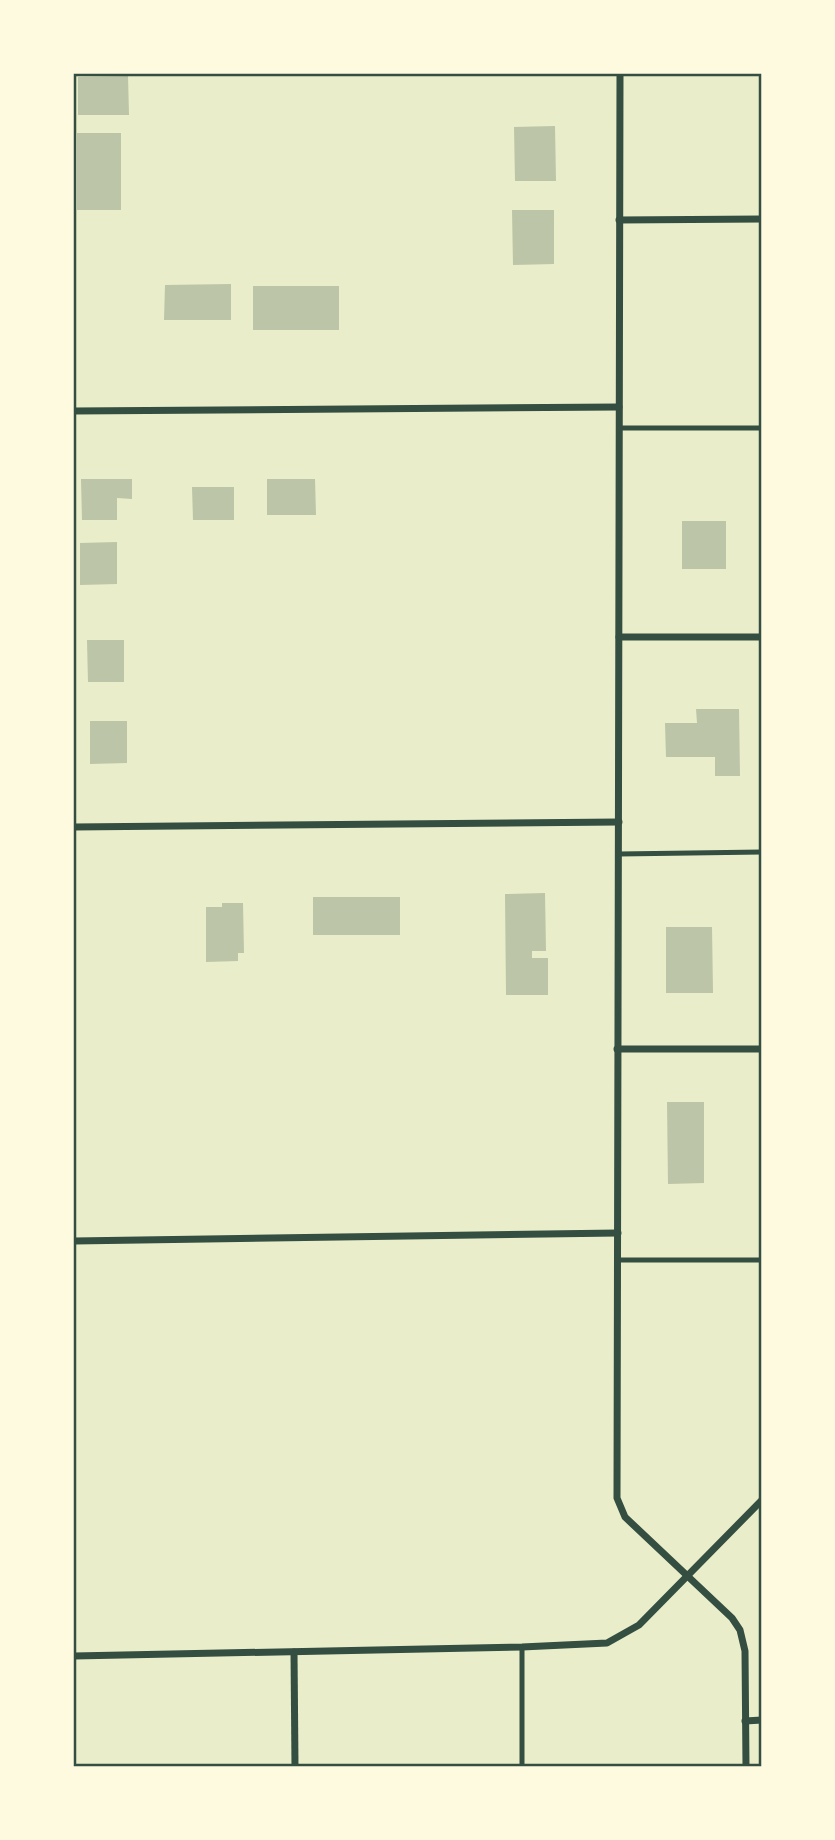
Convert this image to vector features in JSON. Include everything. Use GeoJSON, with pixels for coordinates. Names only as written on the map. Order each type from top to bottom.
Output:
{"type":"FeatureCollection","features":[{"type":"Feature","properties":{"kind":"street"},"geometry":{"type":"LineString","coordinates":[[620,74],[617,1498],[625,1517],[732,1618],[740,1630],[745,1651],[746,1766]]}},
{"type":"Feature","properties":{"kind":"street"},"geometry":{"type":"LineString","coordinates":[[620,220],[761,219]]}},
{"type":"Feature","properties":{"kind":"street"},"geometry":{"type":"LineString","coordinates":[[74,411],[619,407]]}},
{"type":"Feature","properties":{"kind":"street"},"geometry":{"type":"LineString","coordinates":[[620,637],[761,636]]}},
{"type":"Feature","properties":{"kind":"street"},"geometry":{"type":"LineString","coordinates":[[74,827],[619,822]]}},
{"type":"Feature","properties":{"kind":"street"},"geometry":{"type":"LineString","coordinates":[[617,1049],[761,1049]]}},
{"type":"Feature","properties":{"kind":"street"},"geometry":{"type":"LineString","coordinates":[[74,1241],[618,1233]]}},
{"type":"Feature","properties":{"kind":"street"},"geometry":{"type":"LineString","coordinates":[[74,1656],[607,1643],[639,1625],[761,1500]]}},
{"type":"Feature","properties":{"kind":"street"},"geometry":{"type":"LineString","coordinates":[[294,1652],[295,1766]]}},
{"type":"Feature","properties":{"kind":"street"},"geometry":{"type":"LineString","coordinates":[[746,1721],[761,1720]]}},
{"type":"Feature","properties":{"kind":"lane"},"geometry":{"type":"LineString","coordinates":[[619,428],[761,428]]}},
{"type":"Feature","properties":{"kind":"lane"},"geometry":{"type":"LineString","coordinates":[[619,854],[761,852]]}},
{"type":"Feature","properties":{"kind":"lane"},"geometry":{"type":"LineString","coordinates":[[618,1260],[761,1259]]}},
{"type":"Feature","properties":{"kind":"lane"},"geometry":{"type":"LineString","coordinates":[[522,1647],[522,1766]]}},
{"type":"Feature","properties":{"kind":"building"},"geometry":{"type":"Polygon","coordinates":[[[128,76],[129,115],[78,115],[78,77],[128,76]]]}},
{"type":"Feature","properties":{"kind":"building"},"geometry":{"type":"Polygon","coordinates":[[[555,126],[556,181],[515,181],[514,127],[555,126]]]}},
{"type":"Feature","properties":{"kind":"building"},"geometry":{"type":"Polygon","coordinates":[[[77,133],[121,133],[121,210],[77,210],[77,133]]]}},
{"type":"Feature","properties":{"kind":"building"},"geometry":{"type":"Polygon","coordinates":[[[512,210],[554,210],[554,264],[513,265],[512,210]]]}},
{"type":"Feature","properties":{"kind":"building"},"geometry":{"type":"Polygon","coordinates":[[[231,284],[231,320],[164,320],[165,285],[231,284]]]}},
{"type":"Feature","properties":{"kind":"building"},"geometry":{"type":"Polygon","coordinates":[[[253,286],[339,286],[339,330],[253,330],[253,286]]]}},
{"type":"Feature","properties":{"kind":"building"},"geometry":{"type":"Polygon","coordinates":[[[81,479],[132,479],[132,499],[117,498],[117,520],[82,520],[81,479]]]}},
{"type":"Feature","properties":{"kind":"building"},"geometry":{"type":"Polygon","coordinates":[[[267,479],[315,479],[316,515],[267,515],[267,479]]]}},
{"type":"Feature","properties":{"kind":"building"},"geometry":{"type":"Polygon","coordinates":[[[192,487],[234,487],[234,520],[193,520],[192,487]]]}},
{"type":"Feature","properties":{"kind":"building"},"geometry":{"type":"Polygon","coordinates":[[[682,521],[726,521],[726,569],[682,569],[682,521]]]}},
{"type":"Feature","properties":{"kind":"building"},"geometry":{"type":"Polygon","coordinates":[[[117,542],[117,584],[80,585],[80,543],[117,542]]]}},
{"type":"Feature","properties":{"kind":"building"},"geometry":{"type":"Polygon","coordinates":[[[87,640],[124,640],[124,682],[88,682],[87,640]]]}},
{"type":"Feature","properties":{"kind":"building"},"geometry":{"type":"Polygon","coordinates":[[[696,709],[739,709],[740,776],[715,776],[715,757],[666,757],[665,723],[697,723],[696,709]]]}},
{"type":"Feature","properties":{"kind":"building"},"geometry":{"type":"Polygon","coordinates":[[[90,721],[127,721],[127,763],[90,764],[90,721]]]}},
{"type":"Feature","properties":{"kind":"building"},"geometry":{"type":"Polygon","coordinates":[[[545,893],[546,951],[532,951],[532,958],[548,958],[548,995],[506,995],[505,894],[545,893]]]}},
{"type":"Feature","properties":{"kind":"building"},"geometry":{"type":"Polygon","coordinates":[[[313,897],[400,897],[400,935],[313,935],[313,897]]]}},
{"type":"Feature","properties":{"kind":"building"},"geometry":{"type":"Polygon","coordinates":[[[222,903],[243,903],[244,953],[238,953],[238,961],[206,962],[206,907],[222,907],[222,903]]]}},
{"type":"Feature","properties":{"kind":"building"},"geometry":{"type":"Polygon","coordinates":[[[666,927],[712,927],[713,993],[666,993],[666,927]]]}},
{"type":"Feature","properties":{"kind":"building"},"geometry":{"type":"Polygon","coordinates":[[[667,1102],[704,1102],[704,1183],[668,1184],[667,1102]]]}}]}
